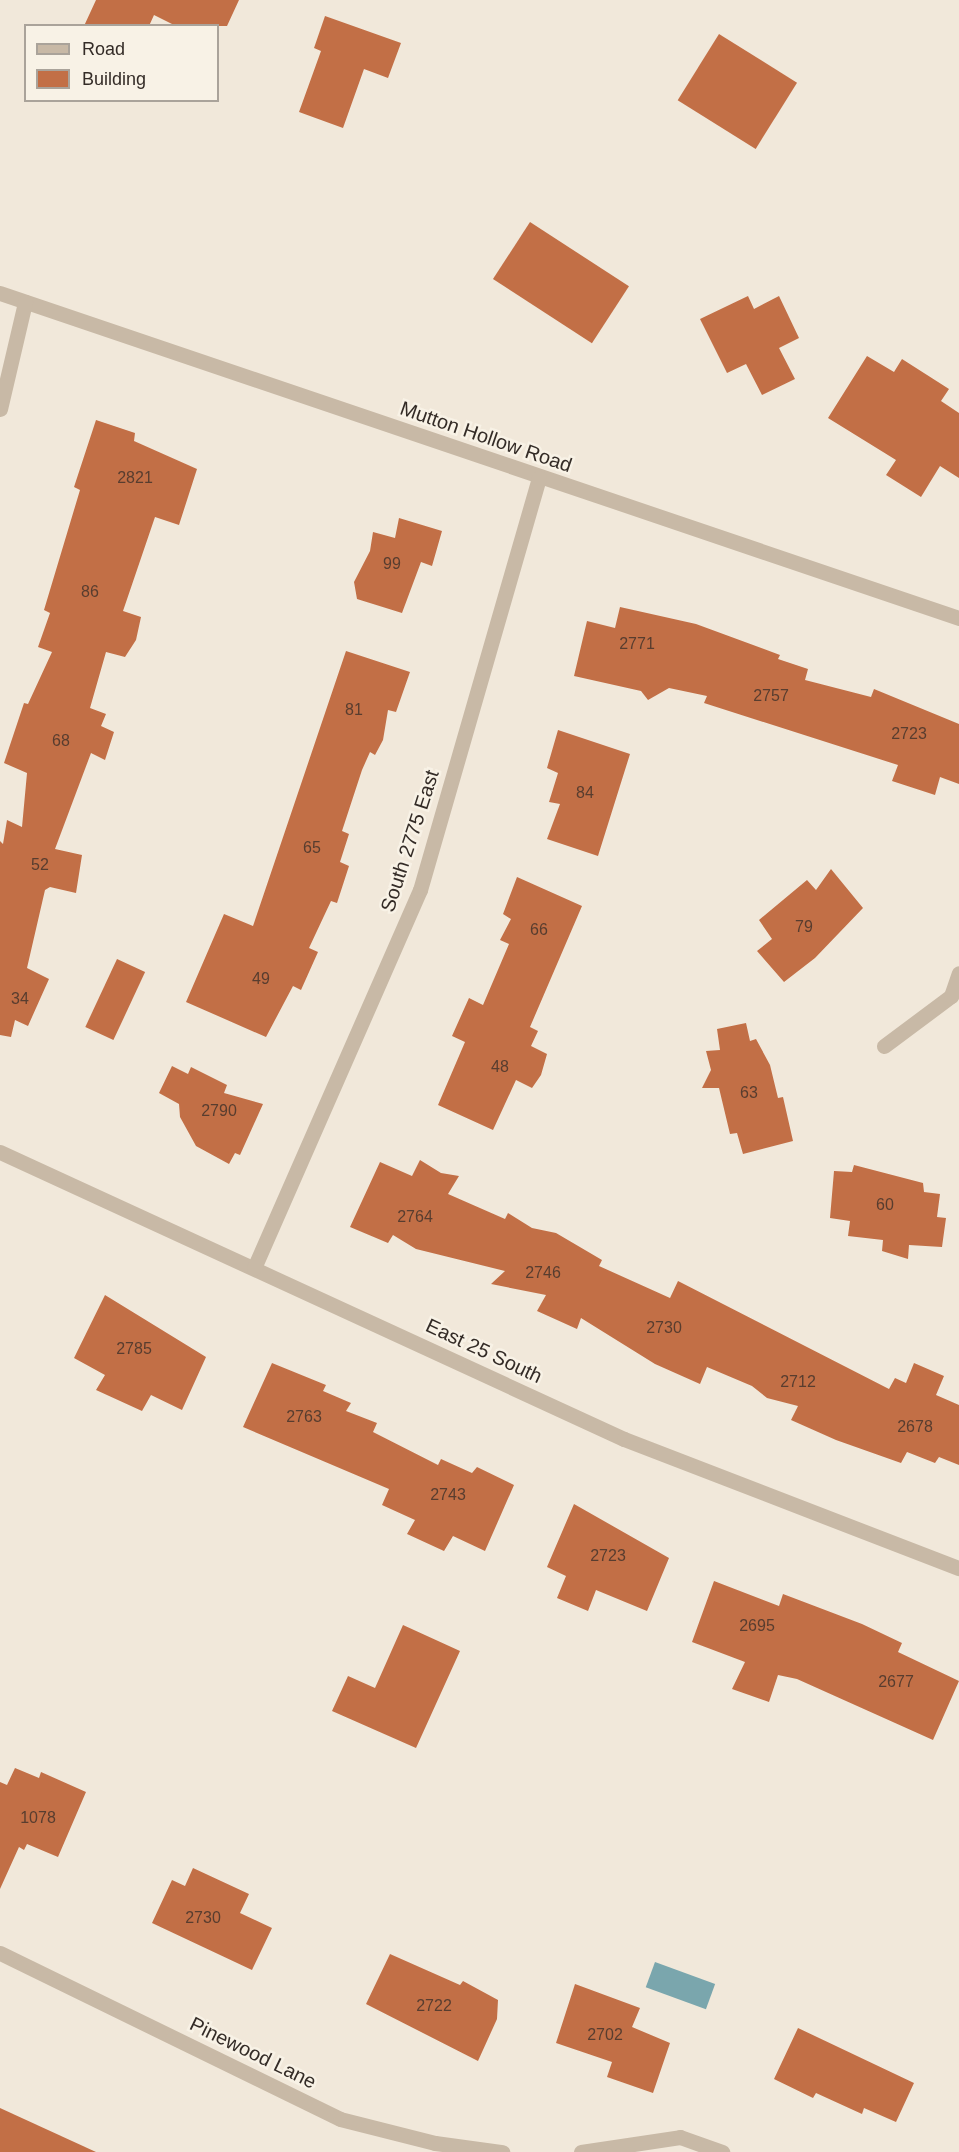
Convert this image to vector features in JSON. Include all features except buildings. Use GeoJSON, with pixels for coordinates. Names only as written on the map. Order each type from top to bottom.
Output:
{"type":"FeatureCollection","features":[{"type":"Feature","properties":{"kind":"street","name":"Mutton Hollow Road"},"geometry":{"type":"LineString","coordinates":[[0,293],[539,478],[959,618]]}},
{"type":"Feature","properties":{"kind":"street"},"geometry":{"type":"LineString","coordinates":[[0,410],[25,302]]}},
{"type":"Feature","properties":{"kind":"street","name":"South 2775 East"},"geometry":{"type":"LineString","coordinates":[[254,1268],[420,890],[539,478]]}},
{"type":"Feature","properties":{"kind":"street"},"geometry":{"type":"LineString","coordinates":[[884,1046],[951,996],[959,973]]}},
{"type":"Feature","properties":{"kind":"street","name":"East 25 South"},"geometry":{"type":"LineString","coordinates":[[0,1152],[624,1439],[959,1568]]}},
{"type":"Feature","properties":{"kind":"street","name":"Pinewood Lane"},"geometry":{"type":"LineString","coordinates":[[0,1953],[340,2119],[435,2143],[502,2152]]}},
{"type":"Feature","properties":{"kind":"street"},"geometry":{"type":"LineString","coordinates":[[581,2152],[680,2137],[722,2152]]}},
{"type":"Feature","properties":{"kind":"water"},"geometry":{"type":"Polygon","coordinates":[[[655,1962],[715,1984],[706,2009],[646,1987],[655,1962]]]}}]}
